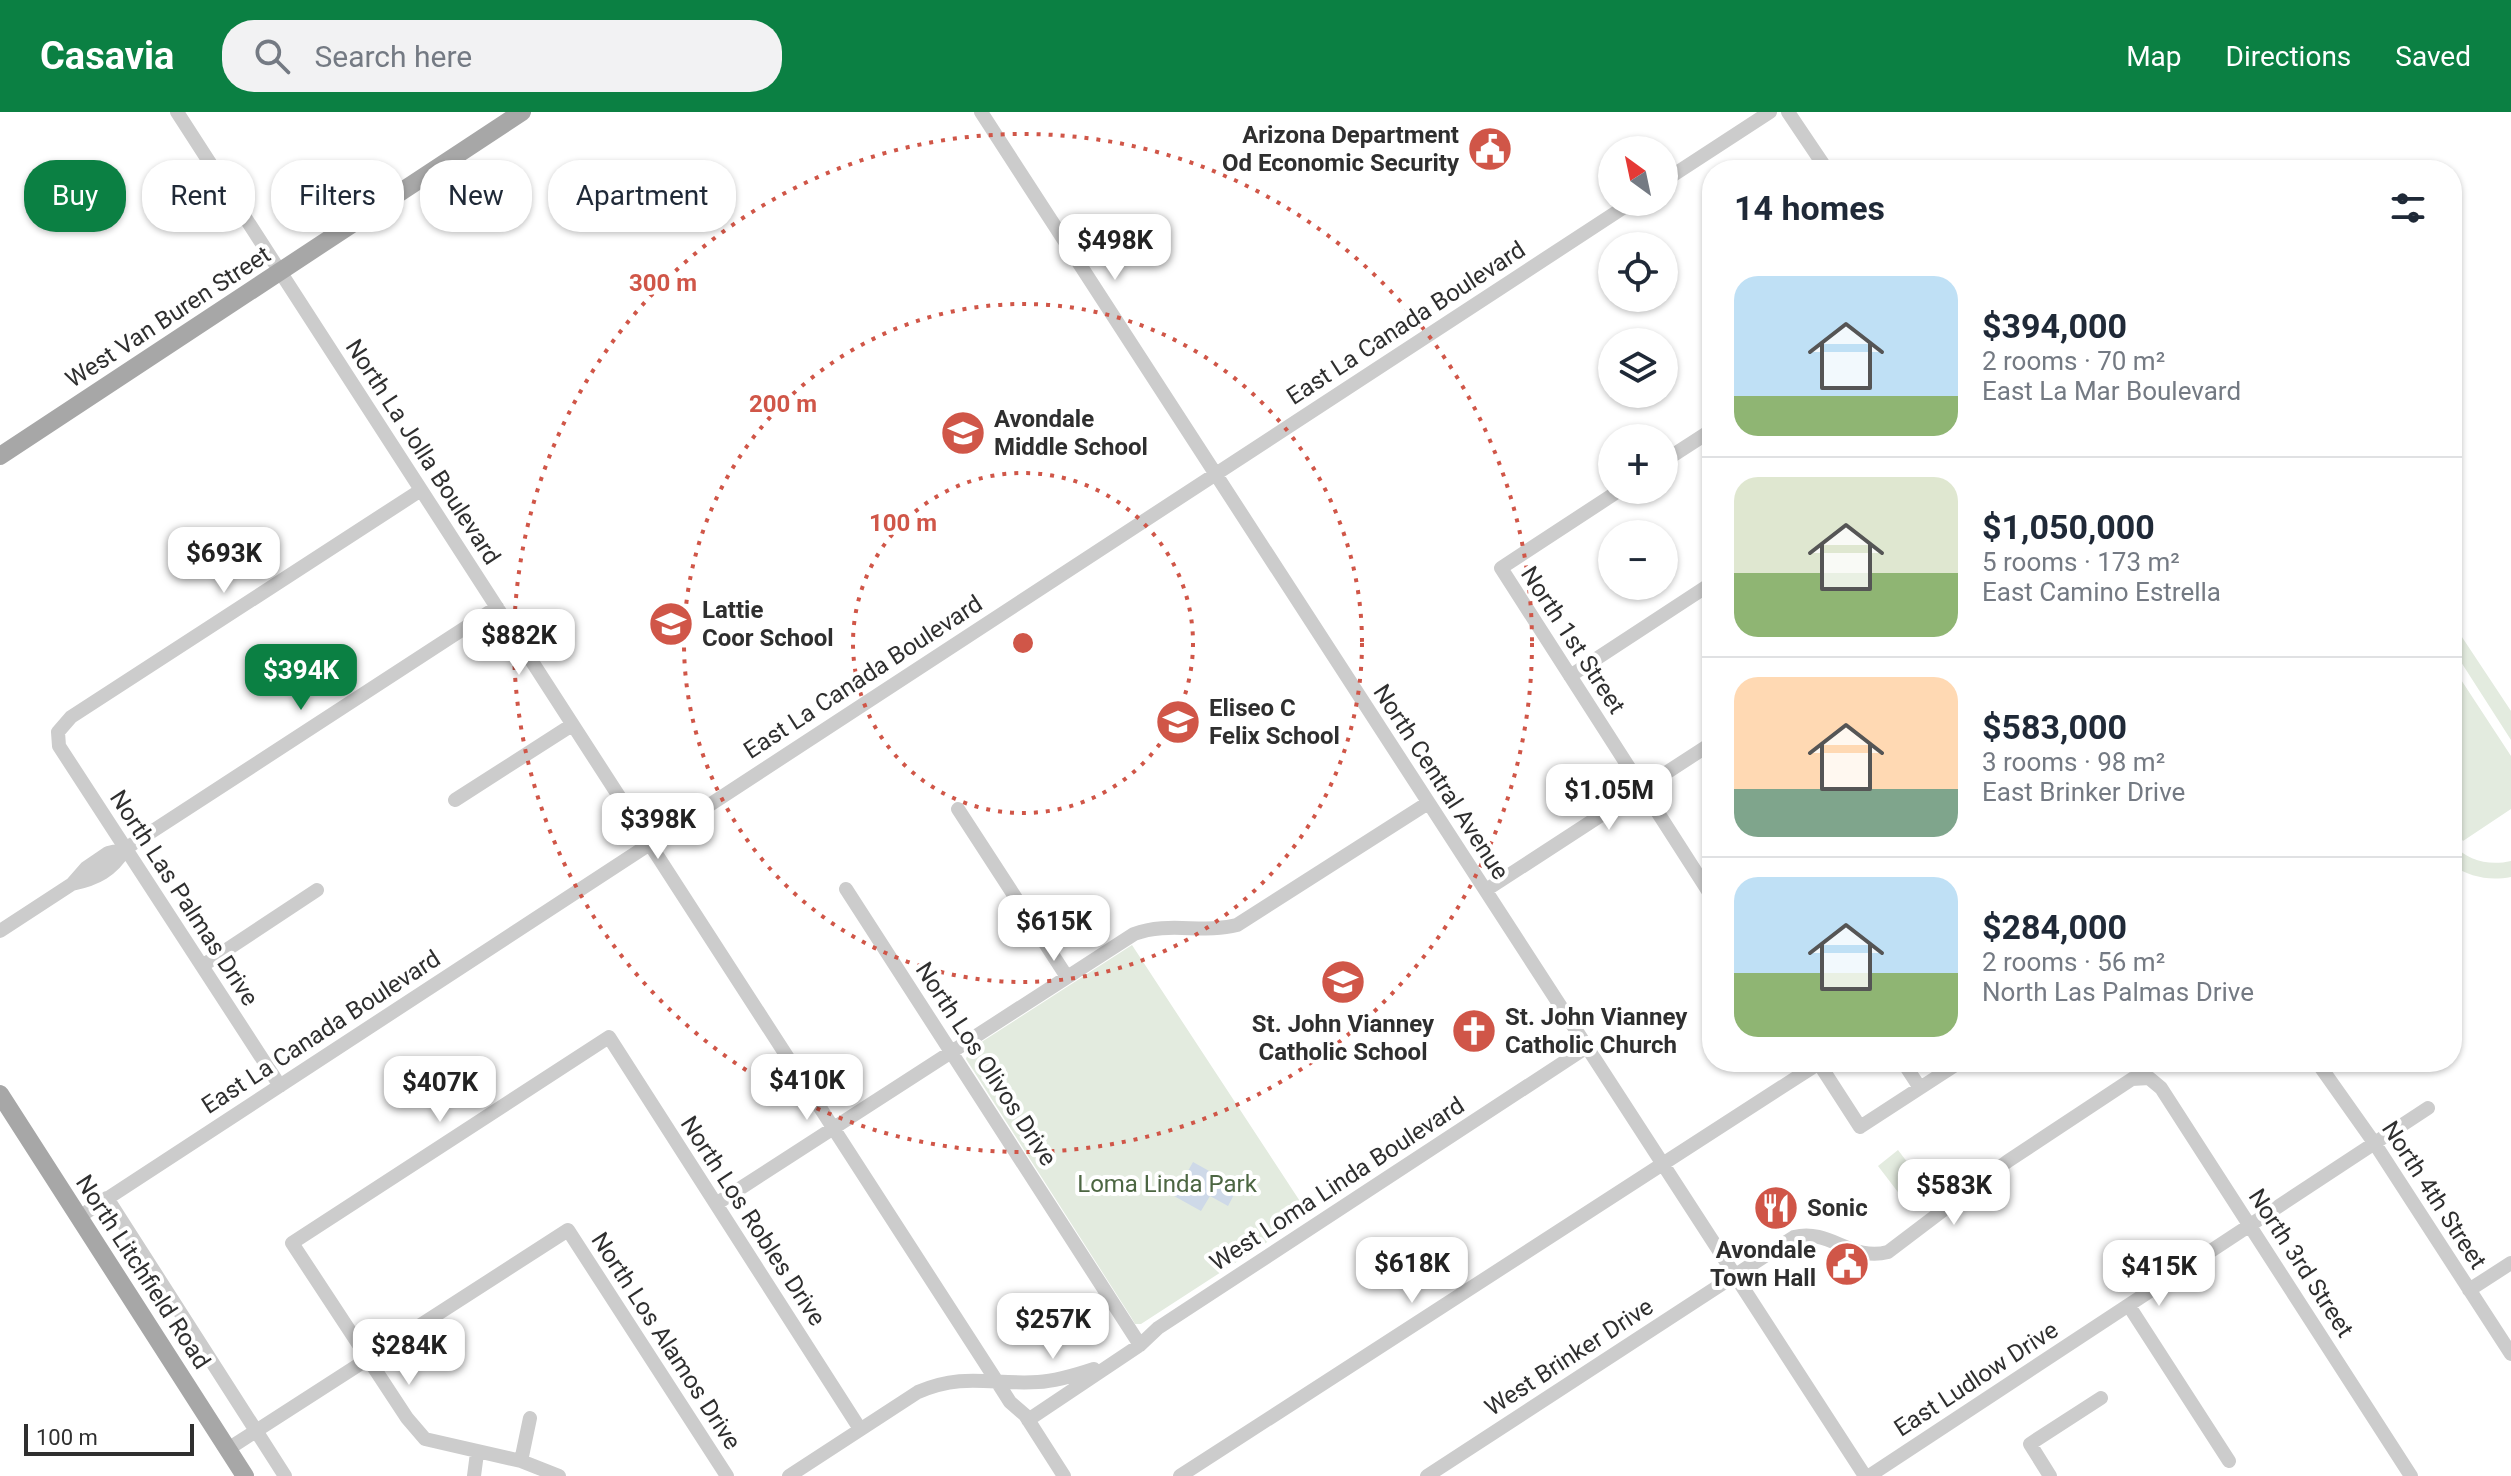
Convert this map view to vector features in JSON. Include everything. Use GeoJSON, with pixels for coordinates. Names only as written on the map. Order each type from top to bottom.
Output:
{"type":"FeatureCollection","features":[{"type":"Feature","properties":{"kind":"main road","name":"West Van Buren Street"},"geometry":{"type":"LineString","coordinates":[[0,456],[522,112]]}},
{"type":"Feature","properties":{"kind":"main road","name":"North Litchfield Road"},"geometry":{"type":"LineString","coordinates":[[0,1094],[245,1476]]}},
{"type":"Feature","properties":{"kind":"street","name":"North La Jolla Boulevard"},"geometry":{"type":"LineString","coordinates":[[177,112],[1010,1402],[1028,1420],[1064,1476]]}},
{"type":"Feature","properties":{"kind":"street","name":"North Central Avenue"},"geometry":{"type":"LineString","coordinates":[[981,112],[1867,1476]]}},
{"type":"Feature","properties":{"kind":"street"},"geometry":{"type":"LineString","coordinates":[[1678,172],[1770,112]]}},
{"type":"Feature","properties":{"kind":"street"},"geometry":{"type":"LineString","coordinates":[[1788,112],[1820,160]]}},
{"type":"Feature","properties":{"kind":"street","name":"East La Canada Boulevard"},"geometry":{"type":"LineString","coordinates":[[79,1217],[1611,216]]}},
{"type":"Feature","properties":{"kind":"street"},"geometry":{"type":"LineString","coordinates":[[1678,452],[1702,436]]}},
{"type":"Feature","properties":{"kind":"street","name":"North Las Palmas Drive"},"geometry":{"type":"LineString","coordinates":[[280,1086],[59,746],[58,732],[71,717],[421,490]]}},
{"type":"Feature","properties":{"kind":"street","name":"North 1st Street"},"geometry":{"type":"LineString","coordinates":[[1599,504],[1501,568],[1702,882]]}},
{"type":"Feature","properties":{"kind":"street"},"geometry":{"type":"LineString","coordinates":[[1570,676],[1702,590]]}},
{"type":"Feature","properties":{"kind":"street"},"geometry":{"type":"LineString","coordinates":[[0,931],[72,884],[86,868],[108,853],[125,849],[497,607]]}},
{"type":"Feature","properties":{"kind":"street"},"geometry":{"type":"LineString","coordinates":[[455,800],[572,725]]}},
{"type":"Feature","properties":{"kind":"street"},"geometry":{"type":"LineString","coordinates":[[1486,890],[1702,750]]}},
{"type":"Feature","properties":{"kind":"street"},"geometry":{"type":"LineString","coordinates":[[716,1204],[1134,934],[1165,927],[1220,930],[1237,925],[1428,803]]}},
{"type":"Feature","properties":{"kind":"street"},"geometry":{"type":"LineString","coordinates":[[958,809],[1067,977]]}},
{"type":"Feature","properties":{"kind":"street","name":"North Los Olivos Drive"},"geometry":{"type":"LineString","coordinates":[[846,889],[1140,1345]]}},
{"type":"Feature","properties":{"kind":"street"},"geometry":{"type":"LineString","coordinates":[[202,966],[317,890]]}},
{"type":"Feature","properties":{"kind":"street","name":"North Los Robles Drive"},"geometry":{"type":"LineString","coordinates":[[369,1359],[292,1243],[609,1037],[860,1429]]}},
{"type":"Feature","properties":{"kind":"street","name":"West Loma Linda Boulevard"},"geometry":{"type":"LineString","coordinates":[[1028,1420],[1140,1345],[1169,1321],[1587,1047]]}},
{"type":"Feature","properties":{"kind":"street"},"geometry":{"type":"LineString","coordinates":[[1180,1476],[1803,1072]]}},
{"type":"Feature","properties":{"kind":"street"},"geometry":{"type":"LineString","coordinates":[[1824,1072],[1860,1127],[1945,1072]]}},
{"type":"Feature","properties":{"kind":"street"},"geometry":{"type":"LineString","coordinates":[[1910,1072],[1920,1088]]}},
{"type":"Feature","properties":{"kind":"street","name":"North 4th Street"},"geometry":{"type":"LineString","coordinates":[[2324,1072],[2375,1144],[2511,1354]]}},
{"type":"Feature","properties":{"kind":"street","name":"North 3rd Street"},"geometry":{"type":"LineString","coordinates":[[2149,1078],[2161,1088],[2411,1476]]}},
{"type":"Feature","properties":{"kind":"street","name":"West Brinker Drive"},"geometry":{"type":"LineString","coordinates":[[1427,1476],[1789,1240],[1804,1235],[1822,1237],[1866,1256],[1888,1252],[2008,1161],[2132,1079],[2149,1078]]}},
{"type":"Feature","properties":{"kind":"street","name":"East Ludlow Drive"},"geometry":{"type":"LineString","coordinates":[[1867,1476],[2428,1108]]}},
{"type":"Feature","properties":{"kind":"street","name":"North Litchfield Road"},"geometry":{"type":"LineString","coordinates":[[107,1198],[285,1476]]}},
{"type":"Feature","properties":{"kind":"street","name":"North Los Alamos Drive"},"geometry":{"type":"LineString","coordinates":[[369,1359],[568,1230],[727,1476]]}},
{"type":"Feature","properties":{"kind":"street"},"geometry":{"type":"LineString","coordinates":[[2469,1290],[2511,1263]]}},
{"type":"Feature","properties":{"kind":"street"},"geometry":{"type":"LineString","coordinates":[[2129,1306],[2229,1461]]}},
{"type":"Feature","properties":{"kind":"street"},"geometry":{"type":"LineString","coordinates":[[228,1449],[369,1359],[407,1418],[425,1439],[521,1461],[559,1476]]}},
{"type":"Feature","properties":{"kind":"street","name":"West Loma Linda Boulevard"},"geometry":{"type":"LineString","coordinates":[[789,1476],[929,1387],[958,1379],[1027,1383],[1054,1381],[1114,1362]]}},
{"type":"Feature","properties":{"kind":"street"},"geometry":{"type":"LineString","coordinates":[[2050,1476],[2030,1444],[2101,1398]]}},
{"type":"Feature","properties":{"kind":"street"},"geometry":{"type":"LineString","coordinates":[[521,1461],[530,1418]]}},
{"type":"Feature","properties":{"kind":"street"},"geometry":{"type":"LineString","coordinates":[[474,1476],[477,1453]]}},
{"type":"Feature","properties":{"kind":"green space"},"geometry":{"type":"Polygon","coordinates":[[[2462,637],[2511,711],[2511,740],[2462,664],[2462,637]]]}},
{"type":"Feature","properties":{"kind":"green space"},"geometry":{"type":"Polygon","coordinates":[[[2462,681],[2511,756],[2511,809],[2463,841],[2462,681]]]}},
{"type":"Feature","properties":{"kind":"green space"},"geometry":{"type":"Polygon","coordinates":[[[2462,852],[2479,861],[2511,861],[2511,877],[2473,875],[2462,870],[2462,852]]]}},
{"type":"Feature","properties":{"kind":"green space","name":"Loma Linda Park"},"geometry":{"type":"Polygon","coordinates":[[[1132,945],[1309,1215],[1141,1324],[1135,1324],[966,1059],[969,1050],[1132,945]]]}},
{"type":"Feature","properties":{"kind":"green space"},"geometry":{"type":"Polygon","coordinates":[[[1898,1150],[1924,1184],[1904,1200],[1878,1166],[1898,1150]]]}},
{"type":"Feature","properties":{"kind":"water"},"geometry":{"type":"Polygon","coordinates":[[[1193,1162],[1238,1187],[1228,1206],[1210,1196],[1201,1211],[1174,1196],[1193,1162]]]}},
{"type":"Feature","properties":{"kind":"place","name":"Arizona Department Od Economic Security"},"geometry":{"type":"Point","coordinates":[1490,149]}},
{"type":"Feature","properties":{"kind":"place","name":"Avondale Middle School"},"geometry":{"type":"Point","coordinates":[963,433]}},
{"type":"Feature","properties":{"kind":"place","name":"Lattie Coor School"},"geometry":{"type":"Point","coordinates":[671,624]}},
{"type":"Feature","properties":{"kind":"place","name":"Eliseo C Felix School"},"geometry":{"type":"Point","coordinates":[1178,722]}},
{"type":"Feature","properties":{"kind":"place","name":"St. John Vianney Catholic School"},"geometry":{"type":"Point","coordinates":[1343,982]}},
{"type":"Feature","properties":{"kind":"place","name":"St. John Vianney Catholic Church"},"geometry":{"type":"Point","coordinates":[1474,1031]}},
{"type":"Feature","properties":{"kind":"place","name":"Sonic"},"geometry":{"type":"Point","coordinates":[1776,1208]}},
{"type":"Feature","properties":{"kind":"place","name":"Avondale Town Hall"},"geometry":{"type":"Point","coordinates":[1847,1264]}}]}
